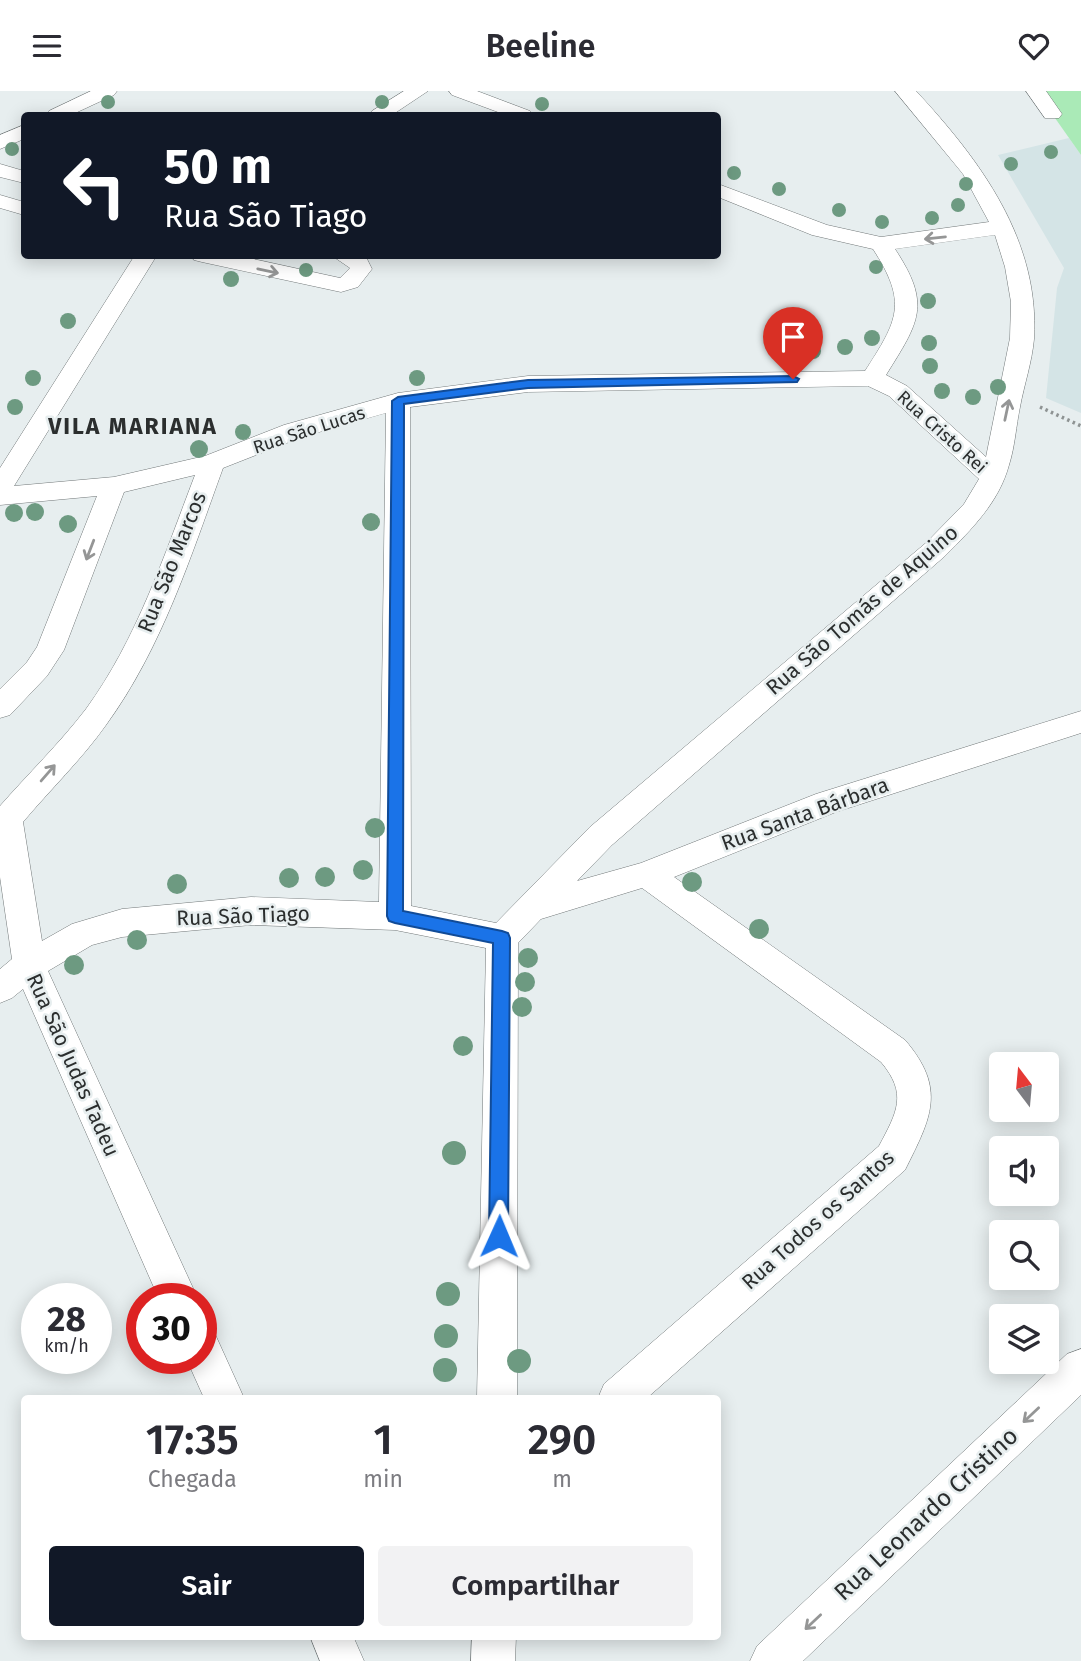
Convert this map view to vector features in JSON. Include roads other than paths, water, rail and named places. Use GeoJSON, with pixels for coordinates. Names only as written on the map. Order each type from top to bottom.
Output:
{"type":"FeatureCollection","features":[{"type":"Feature","properties":{"kind":"street"},"geometry":{"type":"LineString","coordinates":[[63,112],[107,91]]}},
{"type":"Feature","properties":{"kind":"street"},"geometry":{"type":"LineString","coordinates":[[384,112],[418,91]]}},
{"type":"Feature","properties":{"kind":"street"},"geometry":{"type":"LineString","coordinates":[[459,91],[515,112]]}},
{"type":"Feature","properties":{"kind":"street","name":"Rua São Tomás de Aquino"},"geometry":{"type":"LineString","coordinates":[[502,938],[601,836],[881,593],[936,549],[983,496],[993,477],[1022,338],[1020,276],[1003,227],[963,156],[905,91]]}},
{"type":"Feature","properties":{"kind":"street"},"geometry":{"type":"LineString","coordinates":[[1036,91],[1052,114]]}},
{"type":"Feature","properties":{"kind":"street"},"geometry":{"type":"LineString","coordinates":[[0,143],[21,132]]}},
{"type":"Feature","properties":{"kind":"street"},"geometry":{"type":"LineString","coordinates":[[0,170],[21,176]]}},
{"type":"Feature","properties":{"kind":"street"},"geometry":{"type":"LineString","coordinates":[[721,191],[820,230],[881,244],[1003,227]]}},
{"type":"Feature","properties":{"kind":"street"},"geometry":{"type":"LineString","coordinates":[[0,201],[21,208]]}},
{"type":"Feature","properties":{"kind":"street","name":"Rua Cristo Rei"},"geometry":{"type":"LineString","coordinates":[[881,244],[902,276],[907,292],[907,319],[872,378],[898,391],[993,477]]}},
{"type":"Feature","properties":{"kind":"street"},"geometry":{"type":"LineString","coordinates":[[0,488],[143,259]]}},
{"type":"Feature","properties":{"kind":"street"},"geometry":{"type":"LineString","coordinates":[[221,259],[341,285],[350,282],[361,269],[358,262],[351,259]]}},
{"type":"Feature","properties":{"kind":"street","name":"Rua São Lucas"},"geometry":{"type":"LineString","coordinates":[[0,496],[114,486],[212,463],[293,431],[398,401],[528,384],[872,378]]}},
{"type":"Feature","properties":{"kind":"street"},"geometry":{"type":"LineString","coordinates":[[395,916],[398,401]]}},
{"type":"Feature","properties":{"kind":"street","name":"Rua São Marcos"},"geometry":{"type":"LineString","coordinates":[[3,820],[96,717],[126,667],[158,609],[212,463]]}},
{"type":"Feature","properties":{"kind":"street"},"geometry":{"type":"LineString","coordinates":[[0,706],[37,669],[50,650],[114,486]]}},
{"type":"Feature","properties":{"kind":"street","name":"Rua Santa Bárbara"},"geometry":{"type":"LineString","coordinates":[[529,909],[646,874],[827,803],[1081,722]]}},
{"type":"Feature","properties":{"kind":"street","name":"Rua São Judas Tadeu"},"geometry":{"type":"LineString","coordinates":[[3,820],[29,965],[172,1283]]}},
{"type":"Feature","properties":{"kind":"street","name":"Rua Todos os Santos"},"geometry":{"type":"LineString","coordinates":[[621,1395],[892,1158],[917,1100],[912,1073],[893,1051],[646,874]]}},
{"type":"Feature","properties":{"kind":"street","name":"Rua São Tiago"},"geometry":{"type":"LineString","coordinates":[[0,988],[29,965],[83,934],[122,923],[251,911],[395,916],[502,938]]}},
{"type":"Feature","properties":{"kind":"street"},"geometry":{"type":"LineString","coordinates":[[497,1395],[502,938]]}},
{"type":"Feature","properties":{"kind":"street","name":"Rua Leonardo Cristino"},"geometry":{"type":"LineString","coordinates":[[772,1661],[1081,1368]]}},
{"type":"Feature","properties":{"kind":"street"},"geometry":{"type":"LineString","coordinates":[[213,1374],[223,1395]]}},
{"type":"Feature","properties":{"kind":"street"},"geometry":{"type":"LineString","coordinates":[[333,1640],[342,1661]]}},
{"type":"Feature","properties":{"kind":"street"},"geometry":{"type":"LineString","coordinates":[[493,1661],[494,1640]]}},
{"type":"Feature","properties":{"kind":"district","name":"VILA MARIANA"},"geometry":{"type":"Point","coordinates":[133,426]}}]}
